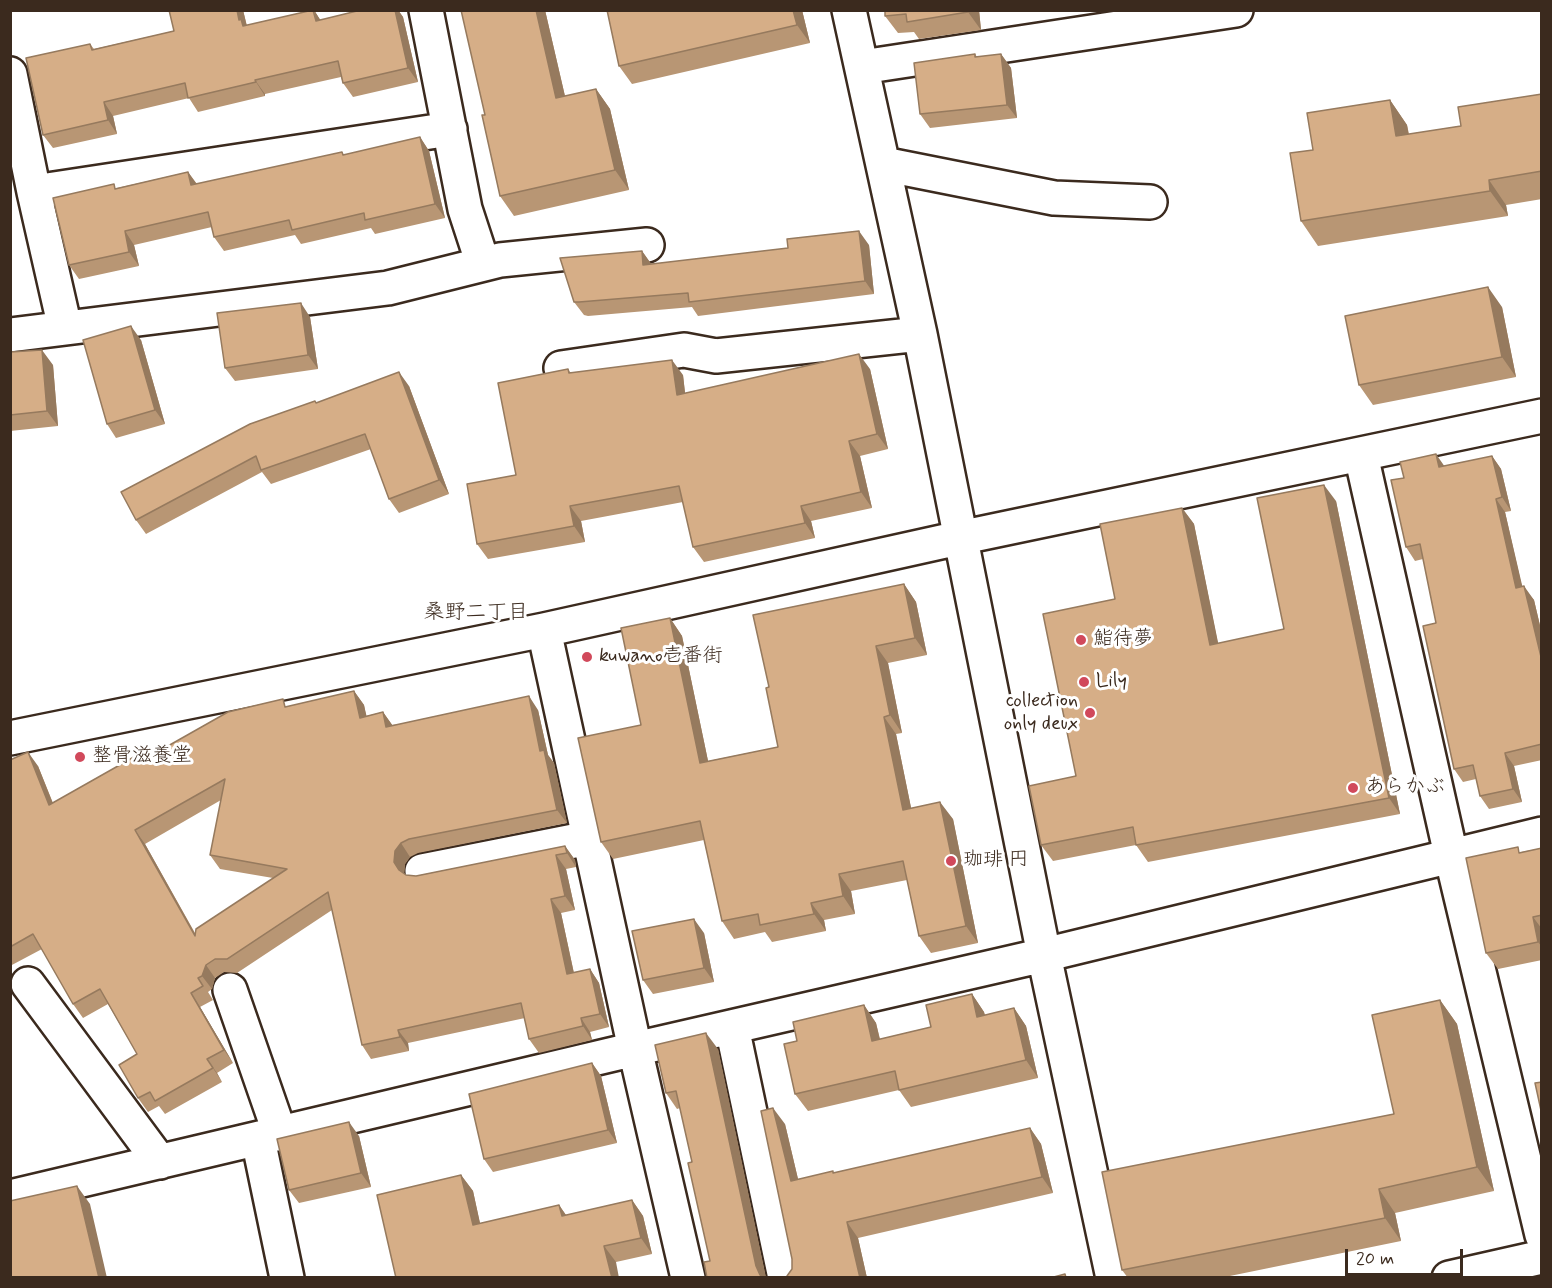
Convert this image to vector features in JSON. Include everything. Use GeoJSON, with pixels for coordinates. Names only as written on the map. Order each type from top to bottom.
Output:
{"type":"FeatureCollection","features":[{"type":"Feature","properties":{"kind":"street"},"geometry":{"type":"LineString","coordinates":[[426,10],[465,209],[483,264]]}},
{"type":"Feature","properties":{"kind":"street"},"geometry":{"type":"LineString","coordinates":[[849,10],[920,334],[1044,955],[1113,1278]]}},
{"type":"Feature","properties":{"kind":"street"},"geometry":{"type":"LineString","coordinates":[[862,67],[1236,10]]}},
{"type":"Feature","properties":{"kind":"street"},"geometry":{"type":"LineString","coordinates":[[10,74],[17,144],[34,192],[65,328]]}},
{"type":"Feature","properties":{"kind":"street"},"geometry":{"type":"LineString","coordinates":[[34,192],[450,129]]}},
{"type":"Feature","properties":{"kind":"street"},"geometry":{"type":"LineString","coordinates":[[883,164],[1054,198],[1150,202]]}},
{"type":"Feature","properties":{"kind":"street"},"geometry":{"type":"LineString","coordinates":[[10,335],[387,288],[500,260],[647,245]]}},
{"type":"Feature","properties":{"kind":"street"},"geometry":{"type":"LineString","coordinates":[[561,368],[684,350],[716,356],[920,334]]}},
{"type":"Feature","properties":{"kind":"street"},"geometry":{"type":"LineString","coordinates":[[10,738],[543,630],[959,538],[1542,416]]}},
{"type":"Feature","properties":{"kind":"street"},"geometry":{"type":"LineString","coordinates":[[1360,454],[1451,855],[1542,1236]]}},
{"type":"Feature","properties":{"kind":"street"},"geometry":{"type":"LineString","coordinates":[[543,630],[688,1278]]}},
{"type":"Feature","properties":{"kind":"street"},"geometry":{"type":"LineString","coordinates":[[10,1197],[1044,955],[1542,834]]}},
{"type":"Feature","properties":{"kind":"street"},"geometry":{"type":"LineString","coordinates":[[422,870],[589,838]]}},
{"type":"Feature","properties":{"kind":"street"},"geometry":{"type":"LineString","coordinates":[[28,984],[160,1162]]}},
{"type":"Feature","properties":{"kind":"street"},"geometry":{"type":"LineString","coordinates":[[230,990],[269,1137],[286,1278]]}},
{"type":"Feature","properties":{"kind":"street"},"geometry":{"type":"LineString","coordinates":[[732,1027],[785,1278]]}},
{"type":"Feature","properties":{"kind":"street"},"geometry":{"type":"LineString","coordinates":[[1449,1278],[1542,1257]]}},
{"type":"Feature","properties":{"kind":"building"},"geometry":{"type":"Polygon","coordinates":[[[169,10],[237,10],[243,26],[313,10],[316,21],[361,10],[395,10],[408,68],[343,83],[338,61],[188,98],[185,83],[104,102],[108,120],[43,135],[26,58],[90,44],[92,50],[174,31],[169,10]]]}},
{"type":"Feature","properties":{"kind":"building"},"geometry":{"type":"Polygon","coordinates":[[[461,10],[536,10],[556,98],[596,89],[615,170],[500,196],[482,115],[485,115],[461,10]]]}},
{"type":"Feature","properties":{"kind":"building"},"geometry":{"type":"Polygon","coordinates":[[[607,10],[793,10],[797,25],[619,66],[607,10]]]}},
{"type":"Feature","properties":{"kind":"building"},"geometry":{"type":"Polygon","coordinates":[[[885,10],[968,10],[968,12],[907,22],[906,14],[885,16],[885,10]]]}},
{"type":"Feature","properties":{"kind":"building"},"geometry":{"type":"Polygon","coordinates":[[[975,54],[975,57],[1001,54],[1007,105],[920,114],[914,63],[975,54]]]}},
{"type":"Feature","properties":{"kind":"building"},"geometry":{"type":"Polygon","coordinates":[[[1542,94],[1542,171],[1489,180],[1490,191],[1301,221],[1290,153],[1313,150],[1307,113],[1390,100],[1396,136],[1461,126],[1458,107],[1542,94]]]}},
{"type":"Feature","properties":{"kind":"building"},"geometry":{"type":"Polygon","coordinates":[[[420,137],[435,204],[365,220],[364,213],[292,230],[289,220],[214,237],[208,212],[125,231],[129,252],[69,265],[53,198],[114,184],[115,189],[188,172],[191,185],[342,152],[343,155],[420,137]]]}},
{"type":"Feature","properties":{"kind":"building"},"geometry":{"type":"Polygon","coordinates":[[[859,231],[865,281],[689,302],[688,293],[574,302],[560,258],[642,251],[643,265],[788,248],[787,239],[859,231]]]}},
{"type":"Feature","properties":{"kind":"building"},"geometry":{"type":"Polygon","coordinates":[[[1488,287],[1502,357],[1359,385],[1345,316],[1488,287]]]}},
{"type":"Feature","properties":{"kind":"building"},"geometry":{"type":"Polygon","coordinates":[[[301,303],[308,355],[225,368],[217,313],[301,303]]]}},
{"type":"Feature","properties":{"kind":"building"},"geometry":{"type":"Polygon","coordinates":[[[131,326],[155,410],[107,424],[83,340],[131,326]]]}},
{"type":"Feature","properties":{"kind":"building"},"geometry":{"type":"Polygon","coordinates":[[[42,350],[47,411],[10,415],[10,352],[42,350]]]}},
{"type":"Feature","properties":{"kind":"building"},"geometry":{"type":"Polygon","coordinates":[[[859,354],[877,434],[849,441],[861,492],[801,506],[805,523],[693,547],[679,486],[570,506],[574,526],[477,544],[467,484],[516,475],[498,383],[568,369],[569,373],[672,360],[677,395],[859,354]]]}},
{"type":"Feature","properties":{"kind":"building"},"geometry":{"type":"Polygon","coordinates":[[[399,372],[439,480],[389,499],[365,434],[261,470],[256,456],[136,520],[121,492],[250,424],[315,401],[316,403],[399,372]]]}},
{"type":"Feature","properties":{"kind":"building"},"geometry":{"type":"Polygon","coordinates":[[[1436,454],[1439,467],[1492,456],[1502,497],[1496,499],[1516,588],[1524,586],[1542,661],[1542,744],[1505,753],[1513,789],[1480,796],[1473,765],[1454,769],[1423,626],[1436,623],[1420,544],[1406,547],[1391,480],[1404,478],[1400,462],[1436,454]]]}},
{"type":"Feature","properties":{"kind":"building"},"geometry":{"type":"Polygon","coordinates":[[[1324,485],[1389,798],[1136,845],[1133,827],[1041,845],[1029,786],[1076,776],[1043,614],[1115,599],[1100,524],[1182,508],[1210,645],[1284,629],[1257,498],[1324,485]]]}},
{"type":"Feature","properties":{"kind":"building"},"geometry":{"type":"Polygon","coordinates":[[[904,584],[915,638],[876,646],[890,715],[884,717],[903,810],[940,802],[966,926],[919,936],[903,861],[839,874],[843,896],[811,903],[814,914],[760,925],[758,914],[722,921],[700,821],[601,842],[578,738],[641,725],[621,628],[670,618],[700,763],[778,747],[766,688],[769,687],[753,615],[904,584]]]}},
{"type":"Feature","properties":{"kind":"building"},"geometry":{"type":"Polygon","coordinates":[[[354,691],[360,718],[383,712],[386,727],[529,696],[540,751],[544,750],[557,810],[409,839],[401,843],[395,851],[394,862],[406,875],[416,876],[565,846],[567,853],[556,855],[565,896],[551,899],[567,974],[590,969],[600,1014],[581,1018],[583,1026],[529,1039],[521,1003],[398,1030],[400,1037],[362,1045],[328,892],[227,959],[215,959],[206,965],[202,976],[198,978],[203,986],[191,993],[224,1050],[207,1059],[213,1068],[155,1101],[150,1092],[138,1098],[119,1065],[137,1054],[100,989],[73,1004],[33,934],[10,947],[10,760],[28,752],[49,805],[148,749],[152,755],[228,712],[283,699],[285,707],[354,691]],[[225,779],[135,830],[195,936],[196,929],[287,869],[210,855],[225,779]]]}},
{"type":"Feature","properties":{"kind":"building"},"geometry":{"type":"Polygon","coordinates":[[[1518,847],[1519,853],[1542,848],[1542,915],[1533,917],[1538,942],[1486,953],[1466,858],[1518,847]]]}},
{"type":"Feature","properties":{"kind":"building"},"geometry":{"type":"Polygon","coordinates":[[[694,919],[704,968],[643,980],[632,931],[694,919]]]}},
{"type":"Feature","properties":{"kind":"building"},"geometry":{"type":"Polygon","coordinates":[[[972,994],[977,1017],[1014,1008],[1026,1060],[899,1090],[895,1071],[795,1094],[784,1044],[797,1041],[793,1022],[864,1005],[872,1041],[931,1027],[926,1005],[972,994]]]}},
{"type":"Feature","properties":{"kind":"building"},"geometry":{"type":"Polygon","coordinates":[[[1440,1000],[1477,1167],[1379,1189],[1385,1218],[1122,1270],[1102,1172],[1394,1114],[1372,1015],[1440,1000]]]}},
{"type":"Feature","properties":{"kind":"building"},"geometry":{"type":"Polygon","coordinates":[[[706,1033],[756,1266],[764,1278],[707,1278],[704,1262],[710,1261],[688,1163],[692,1162],[676,1091],[666,1093],[655,1045],[706,1033]]]}},
{"type":"Feature","properties":{"kind":"building"},"geometry":{"type":"Polygon","coordinates":[[[592,1063],[608,1130],[484,1159],[469,1094],[592,1063]]]}},
{"type":"Feature","properties":{"kind":"building"},"geometry":{"type":"Polygon","coordinates":[[[1542,1082],[1542,1115],[1535,1083],[1542,1082]]]}},
{"type":"Feature","properties":{"kind":"building"},"geometry":{"type":"Polygon","coordinates":[[[773,1108],[791,1181],[1030,1128],[1042,1177],[847,1222],[860,1278],[784,1278],[792,1269],[792,1259],[761,1111],[773,1108]]]}},
{"type":"Feature","properties":{"kind":"building"},"geometry":{"type":"Polygon","coordinates":[[[349,1122],[361,1173],[289,1190],[277,1139],[349,1122]]]}},
{"type":"Feature","properties":{"kind":"building"},"geometry":{"type":"Polygon","coordinates":[[[461,1175],[473,1225],[559,1205],[562,1216],[632,1200],[641,1238],[604,1246],[612,1278],[396,1278],[377,1195],[461,1175]]]}},
{"type":"Feature","properties":{"kind":"building"},"geometry":{"type":"Polygon","coordinates":[[[77,1186],[99,1278],[10,1278],[10,1201],[77,1186]]]}},
{"type":"Feature","properties":{"kind":"building"},"geometry":{"type":"Polygon","coordinates":[[[1065,1274],[1066,1278],[1050,1278],[1065,1274]]]}},
{"type":"Feature","properties":{"kind":"place","name":"鮨待夢"},"geometry":{"type":"Point","coordinates":[1081,640]}},
{"type":"Feature","properties":{"kind":"place","name":"kuwano壱番街"},"geometry":{"type":"Point","coordinates":[587,657]}},
{"type":"Feature","properties":{"kind":"place","name":"Lily"},"geometry":{"type":"Point","coordinates":[1084,682]}},
{"type":"Feature","properties":{"kind":"place","name":"collection only deux"},"geometry":{"type":"Point","coordinates":[1090,713]}},
{"type":"Feature","properties":{"kind":"place","name":"整骨滋養堂"},"geometry":{"type":"Point","coordinates":[80,757]}},
{"type":"Feature","properties":{"kind":"place","name":"あらかぶ"},"geometry":{"type":"Point","coordinates":[1353,788]}},
{"type":"Feature","properties":{"kind":"place","name":"珈琲 円"},"geometry":{"type":"Point","coordinates":[951,861]}},
{"type":"Feature","properties":{"kind":"district","name":"桑野二丁目"},"geometry":{"type":"Point","coordinates":[476,614]}}]}
